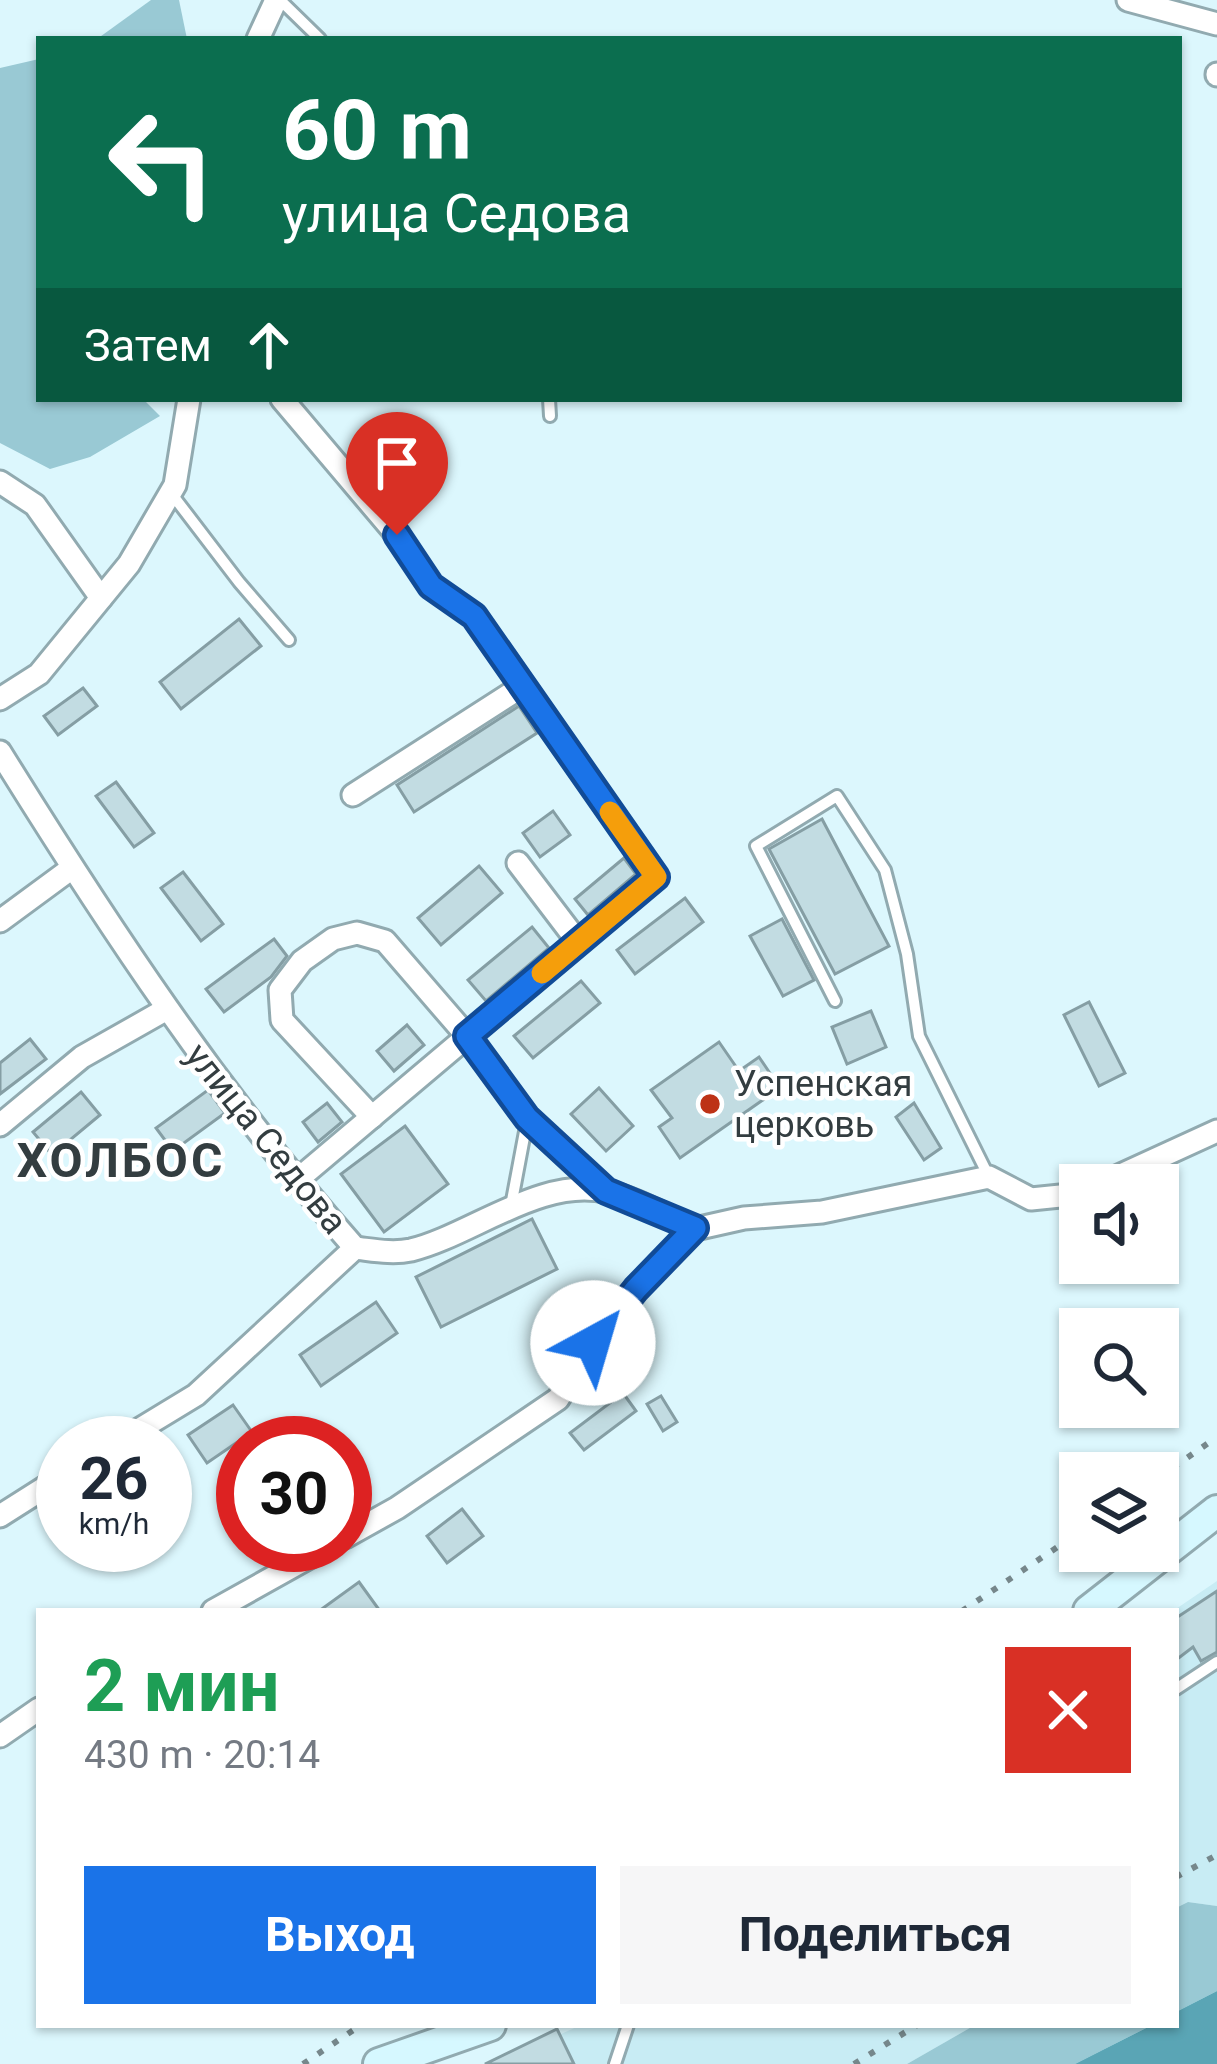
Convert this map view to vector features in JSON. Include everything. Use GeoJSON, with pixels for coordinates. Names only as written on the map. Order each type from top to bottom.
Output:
{"type":"FeatureCollection","features":[{"type":"Feature","properties":{"kind":"main road"},"geometry":{"type":"LineString","coordinates":[[1093,1608],[1217,1510]]}},
{"type":"Feature","properties":{"kind":"main road"},"geometry":{"type":"LineString","coordinates":[[379,2064],[481,2028]]}},
{"type":"Feature","properties":{"kind":"street"},"geometry":{"type":"LineString","coordinates":[[260,36],[278,0]]}},
{"type":"Feature","properties":{"kind":"street"},"geometry":{"type":"LineString","coordinates":[[1128,0],[1217,24]]}},
{"type":"Feature","properties":{"kind":"street"},"geometry":{"type":"LineString","coordinates":[[0,699],[39,674],[129,564],[171,492],[188,402]]}},
{"type":"Feature","properties":{"kind":"street"},"geometry":{"type":"LineString","coordinates":[[285,402],[397,535],[431,586],[474,616],[656,877],[296,1181]]}},
{"type":"Feature","properties":{"kind":"street"},"geometry":{"type":"LineString","coordinates":[[0,482],[34,506],[100,598]]}},
{"type":"Feature","properties":{"kind":"street"},"geometry":{"type":"LineString","coordinates":[[353,795],[523,686]]}},
{"type":"Feature","properties":{"kind":"street","name":"улица Седова"},"geometry":{"type":"LineString","coordinates":[[0,752],[165,1010],[296,1181],[355,1248],[412,1250],[511,1206],[570,1192],[606,1191],[695,1228]]}},
{"type":"Feature","properties":{"kind":"street"},"geometry":{"type":"LineString","coordinates":[[518,863],[578,942]]}},
{"type":"Feature","properties":{"kind":"street"},"geometry":{"type":"LineString","coordinates":[[0,921],[72,868]]}},
{"type":"Feature","properties":{"kind":"street"},"geometry":{"type":"LineString","coordinates":[[372,1118],[282,1020],[280,990],[302,961],[333,939],[357,933],[385,941],[467,1036],[527,1118],[606,1191]]}},
{"type":"Feature","properties":{"kind":"street"},"geometry":{"type":"LineString","coordinates":[[0,1125],[82,1058],[165,1010]]}},
{"type":"Feature","properties":{"kind":"street"},"geometry":{"type":"LineString","coordinates":[[1145,1164],[1217,1131]]}},
{"type":"Feature","properties":{"kind":"street"},"geometry":{"type":"LineString","coordinates":[[372,1522],[558,1399],[593,1343],[636,1289],[695,1228],[744,1218],[822,1212],[989,1177],[1031,1199],[1059,1196]]}},
{"type":"Feature","properties":{"kind":"street"},"geometry":{"type":"LineString","coordinates":[[161,1416],[196,1395],[355,1248]]}},
{"type":"Feature","properties":{"kind":"street"},"geometry":{"type":"LineString","coordinates":[[0,1516],[36,1493]]}},
{"type":"Feature","properties":{"kind":"street"},"geometry":{"type":"LineString","coordinates":[[218,1608],[283,1572]]}},
{"type":"Feature","properties":{"kind":"street"},"geometry":{"type":"LineString","coordinates":[[0,1736],[36,1711]]}},
{"type":"Feature","properties":{"kind":"lane"},"geometry":{"type":"LineString","coordinates":[[278,0],[317,36]]}},
{"type":"Feature","properties":{"kind":"lane"},"geometry":{"type":"LineString","coordinates":[[549,402],[550,416]]}},
{"type":"Feature","properties":{"kind":"lane"},"geometry":{"type":"LineString","coordinates":[[171,492],[238,583],[289,640]]}},
{"type":"Feature","properties":{"kind":"lane"},"geometry":{"type":"LineString","coordinates":[[836,1001],[756,846],[837,796],[885,870],[907,954],[919,1036],[989,1177]]}},
{"type":"Feature","properties":{"kind":"lane"},"geometry":{"type":"LineString","coordinates":[[511,1206],[527,1118]]}},
{"type":"Feature","properties":{"kind":"lane"},"geometry":{"type":"LineString","coordinates":[[1179,1687],[1217,1662]]}},
{"type":"Feature","properties":{"kind":"lane"},"geometry":{"type":"LineString","coordinates":[[615,2064],[627,2028]]}},
{"type":"Feature","properties":{"kind":"shaded area"},"geometry":{"type":"Polygon","coordinates":[[[151,0],[179,0],[186,36],[101,36],[151,0]]]}},
{"type":"Feature","properties":{"kind":"shaded area"},"geometry":{"type":"Polygon","coordinates":[[[36,60],[36,402],[146,402],[160,416],[90,457],[50,469],[0,443],[0,68],[36,60]]]}},
{"type":"Feature","properties":{"kind":"shaded area"},"geometry":{"type":"Polygon","coordinates":[[[1217,1581],[1217,1906],[1188,1902],[1179,1906],[1177,1608],[1217,1581]]]}},
{"type":"Feature","properties":{"kind":"shaded area"},"geometry":{"type":"Polygon","coordinates":[[[1188,1902],[1217,1906],[1217,1991],[1179,2010],[1179,1906],[1188,1902]]]}},
{"type":"Feature","properties":{"kind":"shaded area"},"geometry":{"type":"Polygon","coordinates":[[[1217,1991],[1217,2064],[1075,2064],[1146,2028],[1179,2028],[1179,2010],[1217,1991]]]}},
{"type":"Feature","properties":{"kind":"shaded area"},"geometry":{"type":"Polygon","coordinates":[[[574,2028],[970,2028],[907,2064],[495,2064],[574,2028]]]}},
{"type":"Feature","properties":{"kind":"shaded area"},"geometry":{"type":"Polygon","coordinates":[[[970,2028],[1146,2028],[1075,2064],[907,2064],[970,2028]]]}},
{"type":"Feature","properties":{"kind":"building"},"geometry":{"type":"Polygon","coordinates":[[[239,619],[261,646],[181,709],[160,682],[239,619]]]}},
{"type":"Feature","properties":{"kind":"building"},"geometry":{"type":"Polygon","coordinates":[[[83,688],[97,706],[58,735],[44,716],[83,688]]]}},
{"type":"Feature","properties":{"kind":"building"},"geometry":{"type":"Polygon","coordinates":[[[519,706],[537,733],[414,812],[397,785],[519,706]]]}},
{"type":"Feature","properties":{"kind":"building"},"geometry":{"type":"Polygon","coordinates":[[[116,782],[154,833],[134,847],[96,796],[116,782]]]}},
{"type":"Feature","properties":{"kind":"building"},"geometry":{"type":"Polygon","coordinates":[[[553,811],[570,835],[540,857],[523,833],[553,811]]]}},
{"type":"Feature","properties":{"kind":"building"},"geometry":{"type":"Polygon","coordinates":[[[822,819],[889,946],[835,974],[769,849],[822,819]]]}},
{"type":"Feature","properties":{"kind":"building"},"geometry":{"type":"Polygon","coordinates":[[[624,858],[636,874],[588,915],[575,899],[624,858]]]}},
{"type":"Feature","properties":{"kind":"building"},"geometry":{"type":"Polygon","coordinates":[[[479,866],[502,893],[441,945],[418,918],[479,866]]]}},
{"type":"Feature","properties":{"kind":"building"},"geometry":{"type":"Polygon","coordinates":[[[183,872],[223,924],[201,941],[161,888],[183,872]]]}},
{"type":"Feature","properties":{"kind":"building"},"geometry":{"type":"Polygon","coordinates":[[[685,898],[703,922],[635,974],[617,950],[685,898]]]}},
{"type":"Feature","properties":{"kind":"building"},"geometry":{"type":"Polygon","coordinates":[[[782,919],[814,980],[783,996],[750,936],[782,919]]]}},
{"type":"Feature","properties":{"kind":"building"},"geometry":{"type":"Polygon","coordinates":[[[532,927],[549,948],[486,1001],[468,980],[532,927]]]}},
{"type":"Feature","properties":{"kind":"building"},"geometry":{"type":"Polygon","coordinates":[[[274,939],[287,956],[271,977],[224,1012],[206,989],[274,939]]]}},
{"type":"Feature","properties":{"kind":"building"},"geometry":{"type":"Polygon","coordinates":[[[581,981],[600,1003],[533,1058],[514,1036],[581,981]]]}},
{"type":"Feature","properties":{"kind":"building"},"geometry":{"type":"Polygon","coordinates":[[[1089,1002],[1125,1073],[1099,1086],[1064,1015],[1089,1002]]]}},
{"type":"Feature","properties":{"kind":"building"},"geometry":{"type":"Polygon","coordinates":[[[871,1011],[886,1047],[847,1064],[832,1027],[871,1011]]]}},
{"type":"Feature","properties":{"kind":"building"},"geometry":{"type":"Polygon","coordinates":[[[407,1025],[424,1045],[394,1071],[377,1051],[407,1025]]]}},
{"type":"Feature","properties":{"kind":"building"},"geometry":{"type":"Polygon","coordinates":[[[30,1039],[46,1059],[0,1094],[0,1063],[30,1039]]]}},
{"type":"Feature","properties":{"kind":"building","name":"Успенская церковь"},"geometry":{"type":"Polygon","coordinates":[[[719,1042],[739,1071],[759,1057],[780,1088],[680,1158],[659,1127],[672,1118],[651,1090],[719,1042]]]}},
{"type":"Feature","properties":{"kind":"building"},"geometry":{"type":"Polygon","coordinates":[[[599,1088],[633,1126],[606,1151],[571,1114],[599,1088]]]}},
{"type":"Feature","properties":{"kind":"building"},"geometry":{"type":"Polygon","coordinates":[[[208,1090],[225,1113],[173,1151],[156,1128],[208,1090]]]}},
{"type":"Feature","properties":{"kind":"building"},"geometry":{"type":"Polygon","coordinates":[[[81,1092],[100,1115],[52,1155],[33,1132],[81,1092]]]}},
{"type":"Feature","properties":{"kind":"building"},"geometry":{"type":"Polygon","coordinates":[[[327,1103],[342,1122],[318,1142],[303,1122],[327,1103]]]}},
{"type":"Feature","properties":{"kind":"building"},"geometry":{"type":"Polygon","coordinates":[[[914,1103],[941,1148],[924,1160],[896,1117],[914,1103]]]}},
{"type":"Feature","properties":{"kind":"building"},"geometry":{"type":"Polygon","coordinates":[[[405,1126],[448,1184],[384,1232],[341,1174],[405,1126]]]}},
{"type":"Feature","properties":{"kind":"building"},"geometry":{"type":"Polygon","coordinates":[[[532,1219],[557,1269],[441,1327],[416,1277],[532,1219]]]}},
{"type":"Feature","properties":{"kind":"building"},"geometry":{"type":"Polygon","coordinates":[[[376,1302],[397,1333],[321,1386],[300,1355],[376,1302]]]}},
{"type":"Feature","properties":{"kind":"building"},"geometry":{"type":"Polygon","coordinates":[[[623,1393],[636,1411],[584,1450],[570,1433],[623,1393]]]}},
{"type":"Feature","properties":{"kind":"building"},"geometry":{"type":"Polygon","coordinates":[[[661,1396],[677,1422],[663,1431],[647,1404],[661,1396]]]}},
{"type":"Feature","properties":{"kind":"building"},"geometry":{"type":"Polygon","coordinates":[[[233,1405],[241,1416],[216,1416],[233,1405]]]}},
{"type":"Feature","properties":{"kind":"building"},"geometry":{"type":"Polygon","coordinates":[[[216,1416],[216,1457],[207,1463],[192,1441],[192,1432],[216,1416]]]}},
{"type":"Feature","properties":{"kind":"building"},"geometry":{"type":"Polygon","coordinates":[[[462,1509],[483,1536],[447,1563],[427,1536],[462,1509]]]}},
{"type":"Feature","properties":{"kind":"building"},"geometry":{"type":"Polygon","coordinates":[[[359,1582],[378,1608],[323,1608],[359,1582]]]}},
{"type":"Feature","properties":{"kind":"building"},"geometry":{"type":"Polygon","coordinates":[[[1217,1591],[1217,1652],[1201,1661],[1193,1647],[1179,1658],[1179,1616],[1217,1591]]]}},
{"type":"Feature","properties":{"kind":"building"},"geometry":{"type":"Polygon","coordinates":[[[557,2029],[574,2064],[485,2064],[557,2029]]]}},
{"type":"Feature","properties":{"kind":"railway"},"geometry":{"type":"LineString","coordinates":[[1179,1463],[1217,1437]]}},
{"type":"Feature","properties":{"kind":"railway"},"geometry":{"type":"LineString","coordinates":[[966,1608],[1059,1546]]}},
{"type":"Feature","properties":{"kind":"railway"},"geometry":{"type":"LineString","coordinates":[[1179,1875],[1217,1855]]}},
{"type":"Feature","properties":{"kind":"railway"},"geometry":{"type":"LineString","coordinates":[[303,2064],[357,2028]]}},
{"type":"Feature","properties":{"kind":"railway"},"geometry":{"type":"LineString","coordinates":[[854,2064],[912,2028]]}},
{"type":"Feature","properties":{"kind":"slow traffic"},"geometry":{"type":"LineString","coordinates":[[542,973],[656,877],[610,812]]}},
{"type":"Feature","properties":{"kind":"place","name":"Успенская церковь"},"geometry":{"type":"Point","coordinates":[710,1104]}},
{"type":"Feature","properties":{"kind":"district","name":"ХОЛБОС"},"geometry":{"type":"Point","coordinates":[121,1160]}},
{"type":"Feature","properties":{"kind":"route"},"geometry":{"type":"LineString","coordinates":[[397,535],[431,586],[474,616],[656,877],[467,1036],[527,1118],[606,1191],[695,1228],[636,1289],[593,1343]]}}]}
